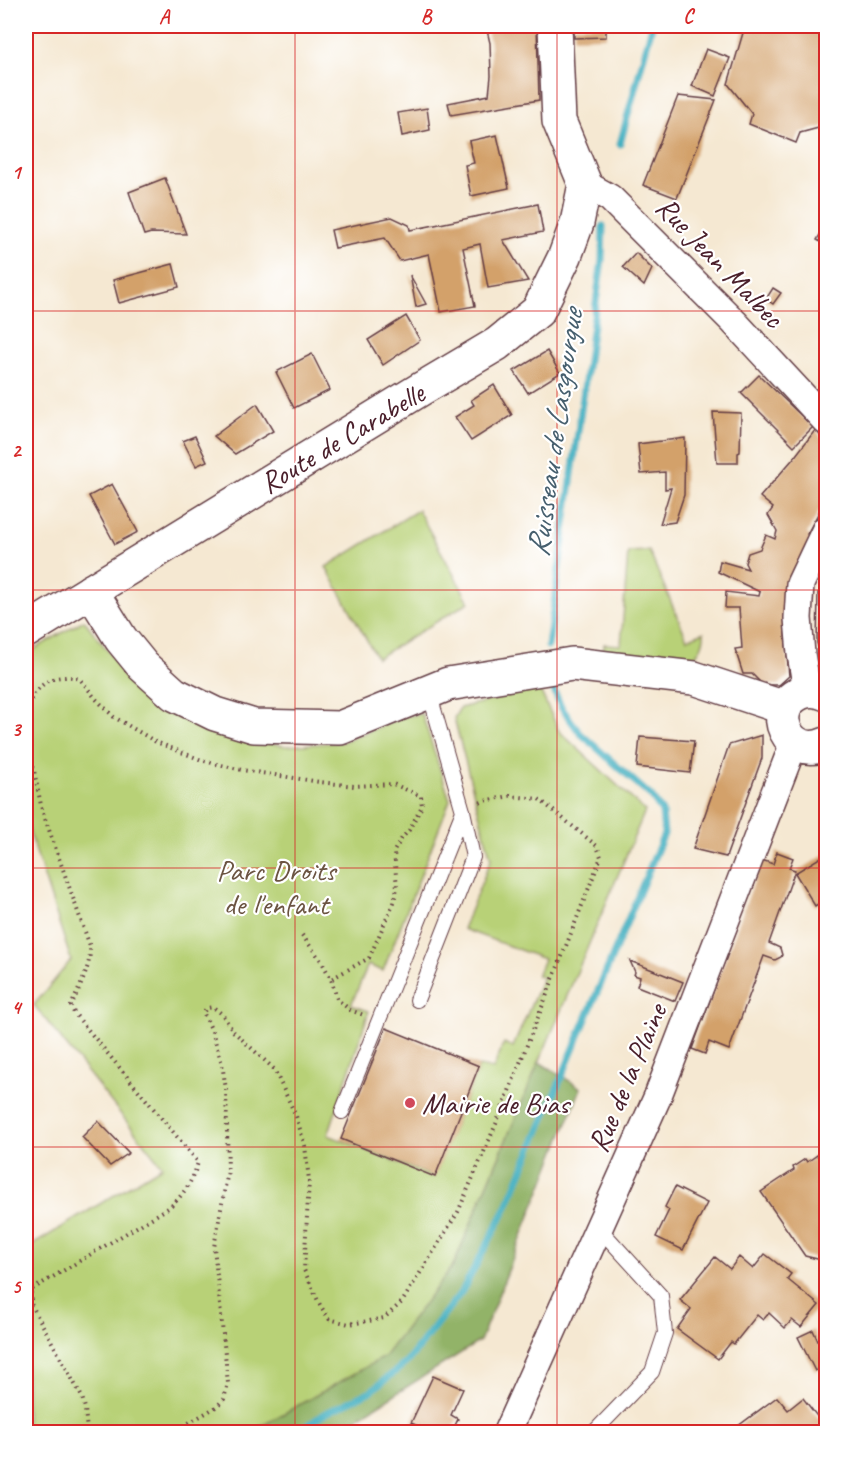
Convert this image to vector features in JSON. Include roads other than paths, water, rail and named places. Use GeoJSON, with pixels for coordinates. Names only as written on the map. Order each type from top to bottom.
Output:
{"type":"FeatureCollection","features":[{"type":"Feature","properties":{"kind":"street"},"geometry":{"type":"LineString","coordinates":[[555,26],[559,121],[585,184]]}},
{"type":"Feature","properties":{"kind":"street","name":"Rue Jean Malbec"},"geometry":{"type":"LineString","coordinates":[[585,184],[610,198],[734,322],[826,421]]}},
{"type":"Feature","properties":{"kind":"street","name":"Route de Carabelle"},"geometry":{"type":"LineString","coordinates":[[26,631],[497,344],[538,311],[565,256],[578,222],[585,184]]}},
{"type":"Feature","properties":{"kind":"street"},"geometry":{"type":"LineString","coordinates":[[806,698],[798,618],[800,584],[826,529]]}},
{"type":"Feature","properties":{"kind":"street"},"geometry":{"type":"LineString","coordinates":[[91,591],[122,639],[143,666],[174,694],[215,714],[254,726],[340,729],[448,684],[572,664],[694,678],[806,698]]}},
{"type":"Feature","properties":{"kind":"street"},"geometry":{"type":"LineString","coordinates":[[806,698],[783,717],[783,727],[788,736],[802,747],[811,748],[826,744]]}},
{"type":"Feature","properties":{"kind":"street","name":"Rue de la Plaine"},"geometry":{"type":"LineString","coordinates":[[507,1432],[657,1098],[794,742]]}},
{"type":"Feature","properties":{"kind":"lane"},"geometry":{"type":"LineString","coordinates":[[417,1000],[473,857],[463,811],[429,692]]}},
{"type":"Feature","properties":{"kind":"lane"},"geometry":{"type":"LineString","coordinates":[[342,1112],[463,811]]}},
{"type":"Feature","properties":{"kind":"lane"},"geometry":{"type":"LineString","coordinates":[[594,1432],[652,1372],[665,1333],[661,1296],[598,1228]]}},
{"type":"Feature","properties":{"kind":"waterway","name":"Ruisseau de Lasgourgue"},"geometry":{"type":"LineString","coordinates":[[620,144],[652,26]]}},
{"type":"Feature","properties":{"kind":"waterway","name":"Ruisseau de Lasgourgue"},"geometry":{"type":"LineString","coordinates":[[548,646],[602,260],[603,226]]}},
{"type":"Feature","properties":{"kind":"waterway","name":"Ruisseau de Lasgourgue"},"geometry":{"type":"LineString","coordinates":[[299,1432],[322,1415],[371,1391],[407,1362],[462,1291],[506,1209],[664,834],[662,812],[651,796],[580,733],[561,707],[551,683]]}},
{"type":"Feature","properties":{"kind":"place","name":"Mairie de Bias"},"geometry":{"type":"Point","coordinates":[410,1103]}},
{"type":"Feature","properties":{"kind":"park label","name":"Parc Droits de l'enfant"},"geometry":{"type":"Point","coordinates":[276,887]}}]}
